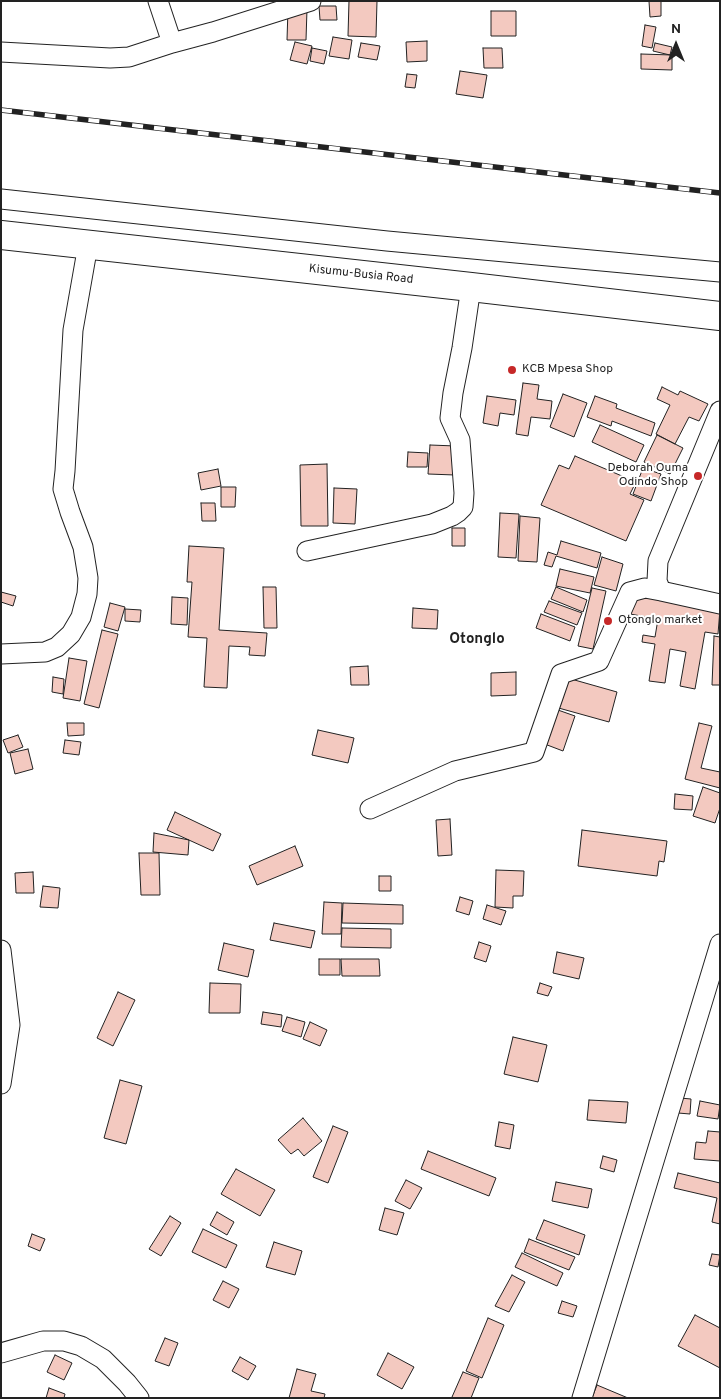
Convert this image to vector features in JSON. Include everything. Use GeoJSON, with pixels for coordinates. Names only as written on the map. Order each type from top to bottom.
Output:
{"type":"FeatureCollection","features":[{"type":"Feature","properties":{"kind":"highway","name":"Kisumu-Busia Road"},"geometry":{"type":"LineString","coordinates":[[1,235],[720,316]]}},
{"type":"Feature","properties":{"kind":"street"},"geometry":{"type":"LineString","coordinates":[[158,1],[172,43]]}},
{"type":"Feature","properties":{"kind":"street"},"geometry":{"type":"LineString","coordinates":[[1,52],[129,58],[311,1]]}},
{"type":"Feature","properties":{"kind":"street"},"geometry":{"type":"LineString","coordinates":[[1,199],[377,240],[720,272]]}},
{"type":"Feature","properties":{"kind":"street"},"geometry":{"type":"LineString","coordinates":[[1,654],[45,652],[58,648],[71,634],[81,617],[87,594],[88,578],[83,547],[63,489],[73,330],[88,244]]}},
{"type":"Feature","properties":{"kind":"street"},"geometry":{"type":"LineString","coordinates":[[307,551],[432,524],[452,516],[463,506],[464,493],[460,440],[450,418],[471,287]]}},
{"type":"Feature","properties":{"kind":"street"},"geometry":{"type":"LineString","coordinates":[[662,591],[657,581],[658,562],[720,411]]}},
{"type":"Feature","properties":{"kind":"street"},"geometry":{"type":"LineString","coordinates":[[370,809],[455,771],[534,752],[561,674],[599,661],[630,592],[645,588],[720,604]]}},
{"type":"Feature","properties":{"kind":"street"},"geometry":{"type":"LineString","coordinates":[[582,1398],[720,944]]}},
{"type":"Feature","properties":{"kind":"street"},"geometry":{"type":"LineString","coordinates":[[1,950],[10,1025],[1,1084]]}},
{"type":"Feature","properties":{"kind":"street"},"geometry":{"type":"LineString","coordinates":[[1,1353],[43,1341],[64,1341],[81,1346],[103,1359],[139,1398]]}},
{"type":"Feature","properties":{"kind":"building"},"geometry":{"type":"Polygon","coordinates":[[[349,1],[377,1],[376,37],[348,36],[349,1]]]}},
{"type":"Feature","properties":{"kind":"building"},"geometry":{"type":"Polygon","coordinates":[[[649,1],[661,1],[661,16],[650,17],[649,1]]]}},
{"type":"Feature","properties":{"kind":"building"},"geometry":{"type":"Polygon","coordinates":[[[319,6],[336,6],[337,20],[320,20],[319,6]]]}},
{"type":"Feature","properties":{"kind":"building"},"geometry":{"type":"Polygon","coordinates":[[[288,9],[307,9],[306,40],[287,40],[288,9]]]}},
{"type":"Feature","properties":{"kind":"building"},"geometry":{"type":"Polygon","coordinates":[[[491,11],[516,11],[516,36],[491,36],[491,11]]]}},
{"type":"Feature","properties":{"kind":"building"},"geometry":{"type":"Polygon","coordinates":[[[645,25],[656,27],[652,48],[642,46],[645,25]]]}},
{"type":"Feature","properties":{"kind":"building"},"geometry":{"type":"Polygon","coordinates":[[[333,37],[352,40],[349,59],[329,56],[333,37]]]}},
{"type":"Feature","properties":{"kind":"building"},"geometry":{"type":"Polygon","coordinates":[[[427,41],[427,61],[407,62],[406,42],[427,41]]]}},
{"type":"Feature","properties":{"kind":"building"},"geometry":{"type":"Polygon","coordinates":[[[295,42],[312,46],[307,64],[290,60],[295,42]]]}},
{"type":"Feature","properties":{"kind":"building"},"geometry":{"type":"Polygon","coordinates":[[[361,43],[380,46],[377,60],[358,57],[361,43]]]}},
{"type":"Feature","properties":{"kind":"building"},"geometry":{"type":"Polygon","coordinates":[[[655,43],[672,47],[670,55],[653,51],[655,43]]]}},
{"type":"Feature","properties":{"kind":"building"},"geometry":{"type":"Polygon","coordinates":[[[312,48],[327,51],[324,64],[310,61],[312,48]]]}},
{"type":"Feature","properties":{"kind":"building"},"geometry":{"type":"Polygon","coordinates":[[[483,48],[502,48],[503,68],[484,68],[483,48]]]}},
{"type":"Feature","properties":{"kind":"building"},"geometry":{"type":"Polygon","coordinates":[[[641,54],[672,55],[672,70],[641,69],[641,54]]]}},
{"type":"Feature","properties":{"kind":"building"},"geometry":{"type":"Polygon","coordinates":[[[460,71],[487,75],[483,98],[456,94],[460,71]]]}},
{"type":"Feature","properties":{"kind":"building"},"geometry":{"type":"Polygon","coordinates":[[[407,74],[417,75],[415,88],[405,87],[407,74]]]}},
{"type":"Feature","properties":{"kind":"building"},"geometry":{"type":"Polygon","coordinates":[[[523,383],[539,385],[537,399],[552,401],[550,419],[531,417],[528,436],[516,434],[523,383]]]}},
{"type":"Feature","properties":{"kind":"building"},"geometry":{"type":"Polygon","coordinates":[[[662,387],[678,395],[680,391],[708,404],[699,421],[689,417],[675,444],[656,434],[670,405],[657,399],[662,387]]]}},
{"type":"Feature","properties":{"kind":"building"},"geometry":{"type":"Polygon","coordinates":[[[563,394],[587,403],[574,437],[550,427],[563,394]]]}},
{"type":"Feature","properties":{"kind":"building"},"geometry":{"type":"Polygon","coordinates":[[[487,396],[516,400],[514,415],[500,413],[498,426],[483,423],[487,396]]]}},
{"type":"Feature","properties":{"kind":"building"},"geometry":{"type":"Polygon","coordinates":[[[595,396],[617,404],[616,408],[655,423],[651,436],[612,421],[611,426],[587,417],[595,396]]]}},
{"type":"Feature","properties":{"kind":"building"},"geometry":{"type":"Polygon","coordinates":[[[600,425],[644,445],[636,462],[592,442],[600,425]]]}},
{"type":"Feature","properties":{"kind":"building"},"geometry":{"type":"Polygon","coordinates":[[[657,435],[683,448],[670,474],[644,462],[657,435]]]}},
{"type":"Feature","properties":{"kind":"building"},"geometry":{"type":"Polygon","coordinates":[[[430,445],[456,446],[455,475],[428,474],[430,445]]]}},
{"type":"Feature","properties":{"kind":"building"},"geometry":{"type":"Polygon","coordinates":[[[408,452],[428,453],[427,467],[407,467],[408,452]]]}},
{"type":"Feature","properties":{"kind":"building"},"geometry":{"type":"Polygon","coordinates":[[[575,456],[636,482],[630,494],[644,500],[626,541],[541,505],[559,465],[569,469],[575,456]]]}},
{"type":"Feature","properties":{"kind":"building"},"geometry":{"type":"Polygon","coordinates":[[[327,464],[328,526],[301,526],[300,465],[327,464]]]}},
{"type":"Feature","properties":{"kind":"building"},"geometry":{"type":"Polygon","coordinates":[[[643,468],[661,474],[651,501],[633,494],[643,468]]]}},
{"type":"Feature","properties":{"kind":"building"},"geometry":{"type":"Polygon","coordinates":[[[218,469],[221,486],[201,490],[198,473],[218,469]]]}},
{"type":"Feature","properties":{"kind":"building"},"geometry":{"type":"Polygon","coordinates":[[[221,487],[236,487],[235,507],[221,507],[221,487]]]}},
{"type":"Feature","properties":{"kind":"building"},"geometry":{"type":"Polygon","coordinates":[[[334,488],[357,489],[355,524],[333,523],[334,488]]]}},
{"type":"Feature","properties":{"kind":"building"},"geometry":{"type":"Polygon","coordinates":[[[201,503],[215,503],[216,521],[202,521],[201,503]]]}},
{"type":"Feature","properties":{"kind":"building"},"geometry":{"type":"Polygon","coordinates":[[[500,513],[519,514],[516,558],[498,557],[500,513]]]}},
{"type":"Feature","properties":{"kind":"building"},"geometry":{"type":"Polygon","coordinates":[[[520,516],[540,518],[537,562],[518,561],[520,516]]]}},
{"type":"Feature","properties":{"kind":"building"},"geometry":{"type":"Polygon","coordinates":[[[452,528],[465,528],[465,546],[452,546],[452,528]]]}},
{"type":"Feature","properties":{"kind":"building"},"geometry":{"type":"Polygon","coordinates":[[[561,541],[601,553],[597,568],[556,556],[552,567],[544,565],[548,552],[557,555],[561,541]]]}},
{"type":"Feature","properties":{"kind":"building"},"geometry":{"type":"Polygon","coordinates":[[[189,546],[224,548],[219,630],[267,633],[265,656],[249,655],[250,647],[229,646],[227,688],[204,687],[207,638],[188,637],[192,582],[187,582],[189,546]]]}},
{"type":"Feature","properties":{"kind":"building"},"geometry":{"type":"Polygon","coordinates":[[[602,557],[623,564],[616,591],[594,585],[602,557]]]}},
{"type":"Feature","properties":{"kind":"building"},"geometry":{"type":"Polygon","coordinates":[[[560,569],[594,577],[590,593],[556,586],[560,569]]]}},
{"type":"Feature","properties":{"kind":"building"},"geometry":{"type":"Polygon","coordinates":[[[263,587],[276,587],[277,628],[264,628],[263,587]]]}},
{"type":"Feature","properties":{"kind":"building"},"geometry":{"type":"Polygon","coordinates":[[[556,587],[587,600],[583,612],[551,599],[556,587]]]}},
{"type":"Feature","properties":{"kind":"building"},"geometry":{"type":"Polygon","coordinates":[[[592,588],[606,591],[593,649],[578,646],[592,588]]]}},
{"type":"Feature","properties":{"kind":"building"},"geometry":{"type":"Polygon","coordinates":[[[1,592],[16,596],[13,606],[1,602],[1,592]]]}},
{"type":"Feature","properties":{"kind":"building"},"geometry":{"type":"Polygon","coordinates":[[[633,595],[720,609],[718,634],[705,632],[695,689],[680,686],[686,652],[670,649],[665,683],[649,681],[655,644],[642,642],[643,635],[655,637],[658,619],[630,614],[633,595]]]}},
{"type":"Feature","properties":{"kind":"building"},"geometry":{"type":"Polygon","coordinates":[[[172,597],[188,598],[187,625],[171,624],[172,597]]]}},
{"type":"Feature","properties":{"kind":"building"},"geometry":{"type":"Polygon","coordinates":[[[549,601],[582,613],[577,625],[544,612],[549,601]]]}},
{"type":"Feature","properties":{"kind":"building"},"geometry":{"type":"Polygon","coordinates":[[[110,603],[125,607],[118,631],[104,627],[110,603]]]}},
{"type":"Feature","properties":{"kind":"building"},"geometry":{"type":"Polygon","coordinates":[[[413,608],[438,610],[437,629],[412,628],[413,608]]]}},
{"type":"Feature","properties":{"kind":"building"},"geometry":{"type":"Polygon","coordinates":[[[125,609],[141,610],[140,622],[125,621],[125,609]]]}},
{"type":"Feature","properties":{"kind":"building"},"geometry":{"type":"Polygon","coordinates":[[[541,614],[575,627],[570,641],[536,628],[541,614]]]}},
{"type":"Feature","properties":{"kind":"building"},"geometry":{"type":"Polygon","coordinates":[[[102,630],[118,634],[99,708],[84,704],[102,630]]]}},
{"type":"Feature","properties":{"kind":"building"},"geometry":{"type":"Polygon","coordinates":[[[714,636],[720,637],[720,685],[712,685],[714,636]]]}},
{"type":"Feature","properties":{"kind":"building"},"geometry":{"type":"Polygon","coordinates":[[[69,658],[87,661],[80,701],[63,698],[69,658]]]}},
{"type":"Feature","properties":{"kind":"building"},"geometry":{"type":"Polygon","coordinates":[[[368,666],[369,685],[351,685],[350,667],[368,666]]]}},
{"type":"Feature","properties":{"kind":"building"},"geometry":{"type":"Polygon","coordinates":[[[516,672],[516,695],[491,696],[491,673],[516,672]]]}},
{"type":"Feature","properties":{"kind":"building"},"geometry":{"type":"Polygon","coordinates":[[[53,677],[64,679],[63,694],[52,692],[53,677]]]}},
{"type":"Feature","properties":{"kind":"building"},"geometry":{"type":"Polygon","coordinates":[[[564,677],[617,692],[609,722],[555,707],[564,677]]]}},
{"type":"Feature","properties":{"kind":"building"},"geometry":{"type":"Polygon","coordinates":[[[555,709],[575,716],[563,751],[542,743],[555,709]]]}},
{"type":"Feature","properties":{"kind":"building"},"geometry":{"type":"Polygon","coordinates":[[[67,723],[84,723],[84,735],[68,736],[67,723]]]}},
{"type":"Feature","properties":{"kind":"building"},"geometry":{"type":"Polygon","coordinates":[[[699,723],[712,726],[701,768],[720,772],[720,788],[685,779],[699,723]]]}},
{"type":"Feature","properties":{"kind":"building"},"geometry":{"type":"Polygon","coordinates":[[[318,730],[354,738],[348,763],[312,755],[318,730]]]}},
{"type":"Feature","properties":{"kind":"building"},"geometry":{"type":"Polygon","coordinates":[[[18,735],[23,747],[8,753],[3,740],[18,735]]]}},
{"type":"Feature","properties":{"kind":"building"},"geometry":{"type":"Polygon","coordinates":[[[65,740],[81,742],[79,755],[63,753],[65,740]]]}},
{"type":"Feature","properties":{"kind":"building"},"geometry":{"type":"Polygon","coordinates":[[[28,749],[33,769],[15,774],[10,753],[28,749]]]}},
{"type":"Feature","properties":{"kind":"building"},"geometry":{"type":"Polygon","coordinates":[[[703,787],[720,793],[720,808],[715,823],[693,816],[703,787]]]}},
{"type":"Feature","properties":{"kind":"building"},"geometry":{"type":"Polygon","coordinates":[[[675,794],[693,796],[692,810],[674,809],[675,794]]]}},
{"type":"Feature","properties":{"kind":"building"},"geometry":{"type":"Polygon","coordinates":[[[175,812],[221,834],[213,851],[167,830],[175,812]]]}},
{"type":"Feature","properties":{"kind":"building"},"geometry":{"type":"Polygon","coordinates":[[[450,819],[452,855],[438,856],[436,820],[450,819]]]}},
{"type":"Feature","properties":{"kind":"building"},"geometry":{"type":"Polygon","coordinates":[[[582,830],[667,841],[664,862],[659,861],[657,876],[578,866],[582,830]]]}},
{"type":"Feature","properties":{"kind":"building"},"geometry":{"type":"Polygon","coordinates":[[[154,833],[189,840],[188,855],[153,852],[154,833]]]}},
{"type":"Feature","properties":{"kind":"building"},"geometry":{"type":"Polygon","coordinates":[[[295,846],[303,866],[257,885],[249,866],[295,846]]]}},
{"type":"Feature","properties":{"kind":"building"},"geometry":{"type":"Polygon","coordinates":[[[139,853],[159,853],[160,895],[141,895],[139,853]]]}},
{"type":"Feature","properties":{"kind":"building"},"geometry":{"type":"Polygon","coordinates":[[[496,870],[524,871],[523,896],[513,896],[513,908],[495,907],[496,870]]]}},
{"type":"Feature","properties":{"kind":"building"},"geometry":{"type":"Polygon","coordinates":[[[33,872],[34,893],[16,893],[15,873],[33,872]]]}},
{"type":"Feature","properties":{"kind":"building"},"geometry":{"type":"Polygon","coordinates":[[[379,876],[391,876],[391,891],[379,891],[379,876]]]}},
{"type":"Feature","properties":{"kind":"building"},"geometry":{"type":"Polygon","coordinates":[[[43,886],[60,888],[58,908],[40,907],[43,886]]]}},
{"type":"Feature","properties":{"kind":"building"},"geometry":{"type":"Polygon","coordinates":[[[460,897],[473,901],[469,915],[456,911],[460,897]]]}},
{"type":"Feature","properties":{"kind":"building"},"geometry":{"type":"Polygon","coordinates":[[[324,902],[342,903],[341,934],[322,934],[324,902]]]}},
{"type":"Feature","properties":{"kind":"building"},"geometry":{"type":"Polygon","coordinates":[[[343,903],[403,905],[403,924],[342,923],[343,903]]]}},
{"type":"Feature","properties":{"kind":"building"},"geometry":{"type":"Polygon","coordinates":[[[487,905],[506,911],[501,925],[483,919],[487,905]]]}},
{"type":"Feature","properties":{"kind":"building"},"geometry":{"type":"Polygon","coordinates":[[[274,923],[315,931],[311,948],[270,940],[274,923]]]}},
{"type":"Feature","properties":{"kind":"building"},"geometry":{"type":"Polygon","coordinates":[[[342,928],[391,929],[391,948],[341,947],[342,928]]]}},
{"type":"Feature","properties":{"kind":"building"},"geometry":{"type":"Polygon","coordinates":[[[479,942],[491,946],[486,962],[474,958],[479,942]]]}},
{"type":"Feature","properties":{"kind":"building"},"geometry":{"type":"Polygon","coordinates":[[[224,943],[254,950],[248,977],[218,970],[224,943]]]}},
{"type":"Feature","properties":{"kind":"building"},"geometry":{"type":"Polygon","coordinates":[[[557,952],[584,958],[579,979],[553,973],[557,952]]]}},
{"type":"Feature","properties":{"kind":"building"},"geometry":{"type":"Polygon","coordinates":[[[319,959],[340,959],[340,975],[319,975],[319,959]]]}},
{"type":"Feature","properties":{"kind":"building"},"geometry":{"type":"Polygon","coordinates":[[[341,959],[379,959],[380,976],[342,976],[341,959]]]}},
{"type":"Feature","properties":{"kind":"building"},"geometry":{"type":"Polygon","coordinates":[[[210,983],[241,984],[240,1013],[209,1013],[210,983]]]}},
{"type":"Feature","properties":{"kind":"building"},"geometry":{"type":"Polygon","coordinates":[[[540,983],[552,987],[548,996],[537,993],[540,983]]]}},
{"type":"Feature","properties":{"kind":"building"},"geometry":{"type":"Polygon","coordinates":[[[118,992],[135,1000],[113,1046],[97,1038],[118,992]]]}},
{"type":"Feature","properties":{"kind":"building"},"geometry":{"type":"Polygon","coordinates":[[[263,1012],[282,1015],[281,1027],[261,1024],[263,1012]]]}},
{"type":"Feature","properties":{"kind":"building"},"geometry":{"type":"Polygon","coordinates":[[[287,1017],[305,1022],[301,1037],[282,1031],[287,1017]]]}},
{"type":"Feature","properties":{"kind":"building"},"geometry":{"type":"Polygon","coordinates":[[[310,1022],[327,1030],[320,1046],[303,1039],[310,1022]]]}},
{"type":"Feature","properties":{"kind":"building"},"geometry":{"type":"Polygon","coordinates":[[[513,1037],[547,1045],[538,1082],[504,1074],[513,1037]]]}},
{"type":"Feature","properties":{"kind":"building"},"geometry":{"type":"Polygon","coordinates":[[[120,1080],[142,1086],[126,1144],[104,1138],[120,1080]]]}},
{"type":"Feature","properties":{"kind":"building"},"geometry":{"type":"Polygon","coordinates":[[[680,1098],[691,1099],[690,1114],[678,1113],[680,1098]]]}},
{"type":"Feature","properties":{"kind":"building"},"geometry":{"type":"Polygon","coordinates":[[[589,1100],[628,1102],[626,1123],[587,1120],[589,1100]]]}},
{"type":"Feature","properties":{"kind":"building"},"geometry":{"type":"Polygon","coordinates":[[[700,1101],[720,1105],[718,1119],[697,1116],[700,1101]]]}},
{"type":"Feature","properties":{"kind":"building"},"geometry":{"type":"Polygon","coordinates":[[[303,1118],[322,1141],[304,1156],[298,1149],[291,1154],[278,1140],[303,1118]]]}},
{"type":"Feature","properties":{"kind":"building"},"geometry":{"type":"Polygon","coordinates":[[[499,1122],[514,1125],[510,1149],[495,1146],[499,1122]]]}},
{"type":"Feature","properties":{"kind":"building"},"geometry":{"type":"Polygon","coordinates":[[[333,1126],[348,1132],[328,1183],[313,1177],[333,1126]]]}},
{"type":"Feature","properties":{"kind":"building"},"geometry":{"type":"Polygon","coordinates":[[[708,1131],[720,1132],[720,1161],[694,1159],[696,1142],[706,1143],[708,1131]]]}},
{"type":"Feature","properties":{"kind":"building"},"geometry":{"type":"Polygon","coordinates":[[[428,1151],[496,1178],[489,1196],[421,1169],[428,1151]]]}},
{"type":"Feature","properties":{"kind":"building"},"geometry":{"type":"Polygon","coordinates":[[[603,1156],[617,1160],[614,1172],[600,1168],[603,1156]]]}},
{"type":"Feature","properties":{"kind":"building"},"geometry":{"type":"Polygon","coordinates":[[[236,1169],[275,1190],[260,1216],[221,1194],[236,1169]]]}},
{"type":"Feature","properties":{"kind":"building"},"geometry":{"type":"Polygon","coordinates":[[[678,1173],[720,1183],[720,1224],[712,1222],[717,1198],[674,1188],[678,1173]]]}},
{"type":"Feature","properties":{"kind":"building"},"geometry":{"type":"Polygon","coordinates":[[[406,1180],[422,1188],[410,1209],[395,1201],[406,1180]]]}},
{"type":"Feature","properties":{"kind":"building"},"geometry":{"type":"Polygon","coordinates":[[[556,1182],[592,1189],[588,1208],[552,1201],[556,1182]]]}},
{"type":"Feature","properties":{"kind":"building"},"geometry":{"type":"Polygon","coordinates":[[[385,1208],[404,1213],[397,1235],[379,1230],[385,1208]]]}},
{"type":"Feature","properties":{"kind":"building"},"geometry":{"type":"Polygon","coordinates":[[[217,1212],[234,1222],[227,1235],[210,1225],[217,1212]]]}},
{"type":"Feature","properties":{"kind":"building"},"geometry":{"type":"Polygon","coordinates":[[[170,1216],[181,1223],[161,1256],[149,1249],[170,1216]]]}},
{"type":"Feature","properties":{"kind":"building"},"geometry":{"type":"Polygon","coordinates":[[[544,1220],[585,1235],[579,1255],[536,1239],[544,1220]]]}},
{"type":"Feature","properties":{"kind":"building"},"geometry":{"type":"Polygon","coordinates":[[[203,1229],[237,1245],[226,1268],[192,1252],[203,1229]]]}},
{"type":"Feature","properties":{"kind":"building"},"geometry":{"type":"Polygon","coordinates":[[[32,1234],[45,1239],[40,1251],[28,1246],[32,1234]]]}},
{"type":"Feature","properties":{"kind":"building"},"geometry":{"type":"Polygon","coordinates":[[[529,1239],[575,1257],[569,1270],[524,1252],[529,1239]]]}},
{"type":"Feature","properties":{"kind":"building"},"geometry":{"type":"Polygon","coordinates":[[[274,1242],[302,1251],[295,1275],[266,1267],[274,1242]]]}},
{"type":"Feature","properties":{"kind":"building"},"geometry":{"type":"Polygon","coordinates":[[[522,1253],[563,1273],[557,1286],[515,1267],[522,1253]]]}},
{"type":"Feature","properties":{"kind":"building"},"geometry":{"type":"Polygon","coordinates":[[[712,1254],[720,1255],[718,1267],[709,1265],[712,1254]]]}},
{"type":"Feature","properties":{"kind":"building"},"geometry":{"type":"Polygon","coordinates":[[[512,1275],[525,1282],[509,1312],[495,1306],[512,1275]]]}},
{"type":"Feature","properties":{"kind":"building"},"geometry":{"type":"Polygon","coordinates":[[[223,1281],[239,1289],[229,1308],[213,1300],[223,1281]]]}},
{"type":"Feature","properties":{"kind":"building"},"geometry":{"type":"Polygon","coordinates":[[[562,1301],[577,1306],[573,1317],[558,1313],[562,1301]]]}},
{"type":"Feature","properties":{"kind":"building"},"geometry":{"type":"Polygon","coordinates":[[[695,1315],[720,1328],[720,1368],[678,1346],[695,1315]]]}},
{"type":"Feature","properties":{"kind":"building"},"geometry":{"type":"Polygon","coordinates":[[[488,1318],[504,1325],[482,1378],[466,1371],[488,1318]]]}},
{"type":"Feature","properties":{"kind":"building"},"geometry":{"type":"Polygon","coordinates":[[[165,1338],[178,1343],[169,1366],[155,1361],[165,1338]]]}},
{"type":"Feature","properties":{"kind":"building"},"geometry":{"type":"Polygon","coordinates":[[[388,1353],[414,1367],[402,1389],[377,1375],[388,1353]]]}},
{"type":"Feature","properties":{"kind":"building"},"geometry":{"type":"Polygon","coordinates":[[[55,1355],[72,1363],[64,1380],[47,1372],[55,1355]]]}},
{"type":"Feature","properties":{"kind":"building"},"geometry":{"type":"Polygon","coordinates":[[[240,1357],[256,1366],[248,1380],[232,1371],[240,1357]]]}},
{"type":"Feature","properties":{"kind":"building"},"geometry":{"type":"Polygon","coordinates":[[[297,1369],[316,1374],[311,1391],[325,1394],[324,1398],[289,1398],[297,1369]]]}},
{"type":"Feature","properties":{"kind":"building"},"geometry":{"type":"Polygon","coordinates":[[[463,1372],[479,1378],[471,1398],[454,1398],[452,1397],[463,1372]]]}},
{"type":"Feature","properties":{"kind":"building"},"geometry":{"type":"Polygon","coordinates":[[[597,1385],[628,1398],[592,1398],[597,1385]]]}},
{"type":"Feature","properties":{"kind":"building"},"geometry":{"type":"Polygon","coordinates":[[[49,1388],[65,1394],[64,1398],[46,1398],[49,1388]]]}},
{"type":"Feature","properties":{"kind":"railway"},"geometry":{"type":"LineString","coordinates":[[1,110],[720,193]]}},
{"type":"Feature","properties":{"kind":"place","name":"KCB Mpesa Shop"},"geometry":{"type":"Point","coordinates":[512,370]}},
{"type":"Feature","properties":{"kind":"place","name":"Deborah Ouma Odindo Shop"},"geometry":{"type":"Point","coordinates":[698,476]}},
{"type":"Feature","properties":{"kind":"place","name":"Otonglo market"},"geometry":{"type":"Point","coordinates":[608,621]}},
{"type":"Feature","properties":{"kind":"district","name":"Otonglo"},"geometry":{"type":"Point","coordinates":[477,640]}}]}
